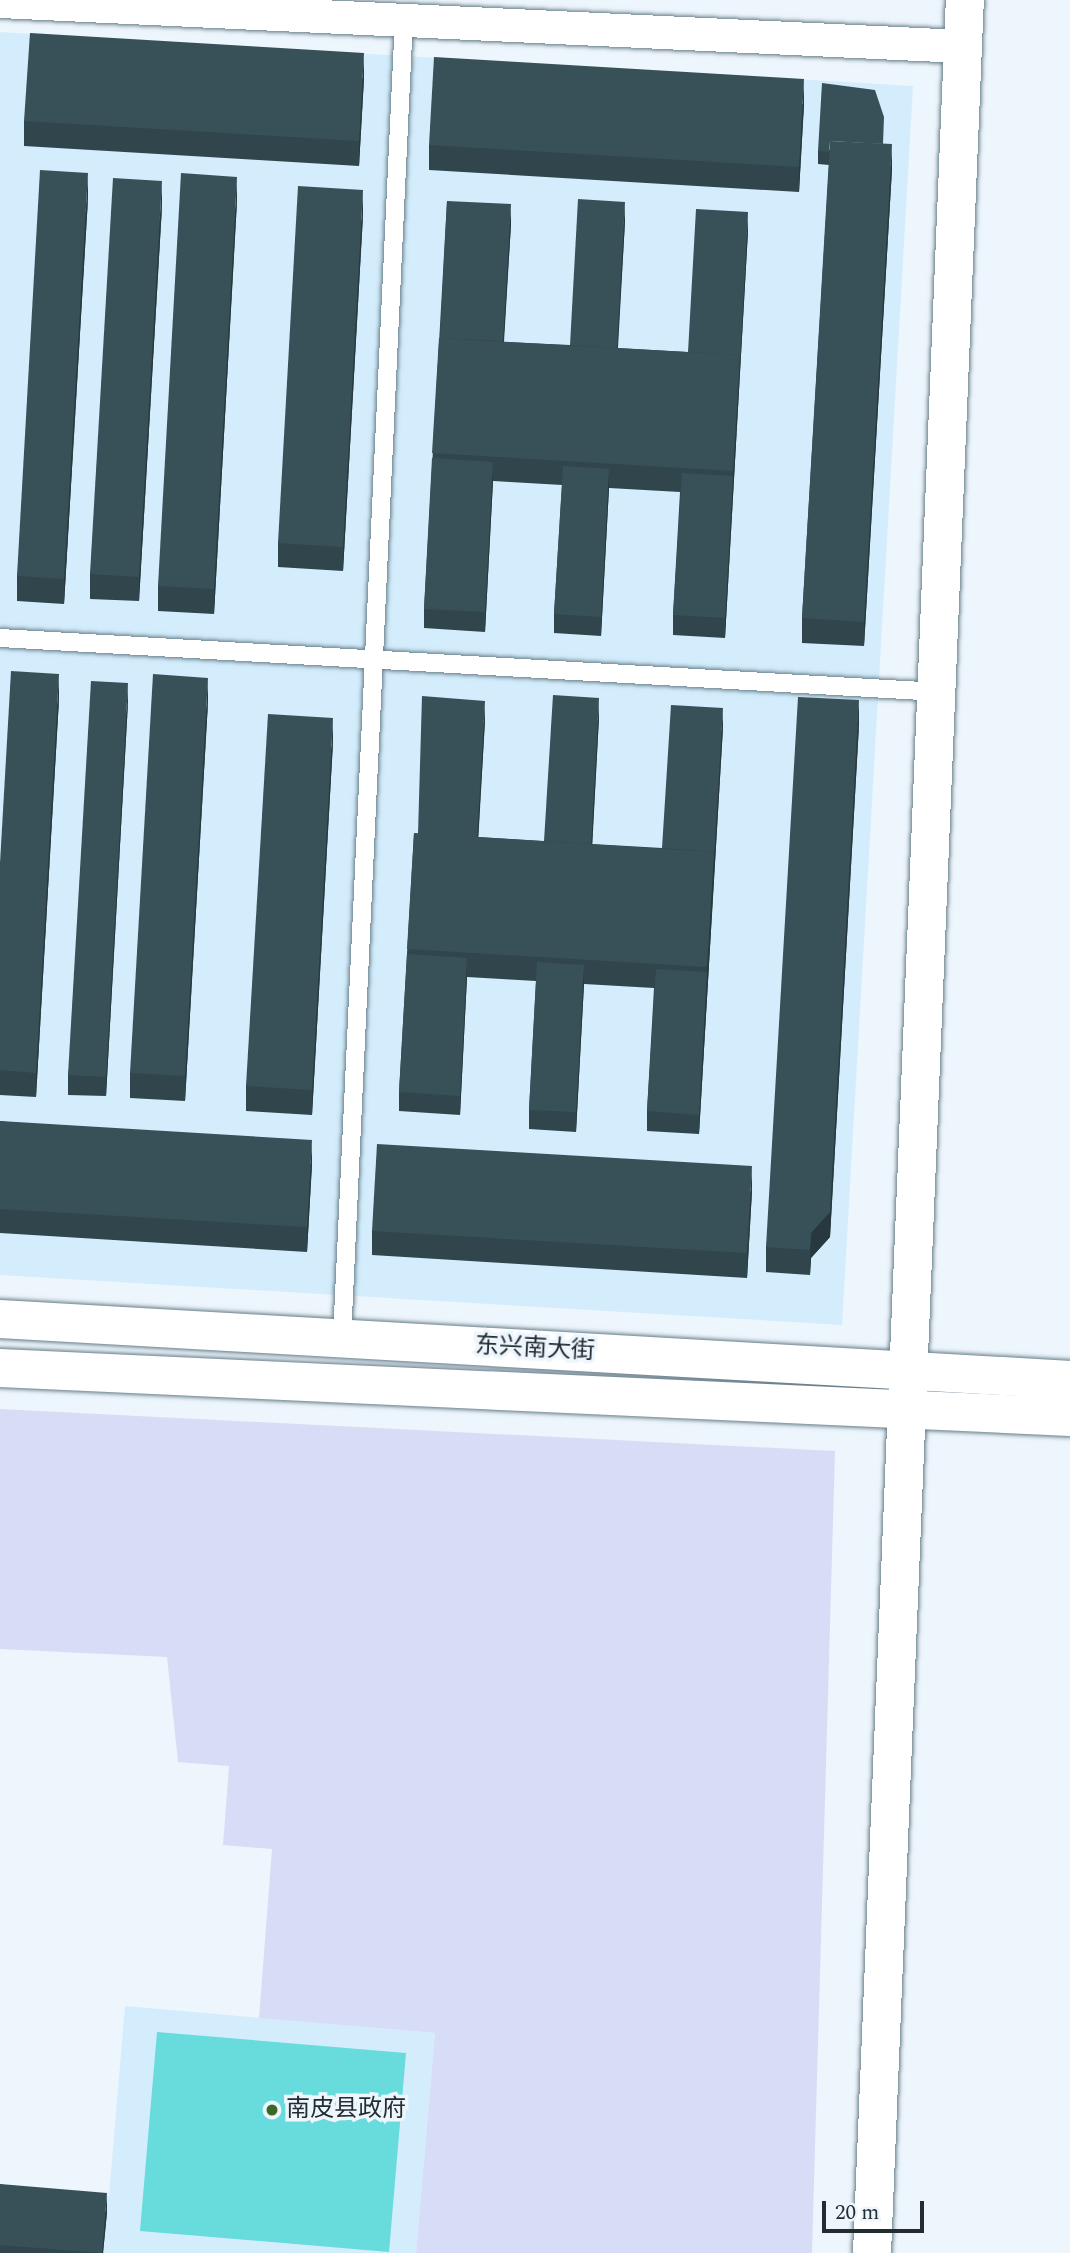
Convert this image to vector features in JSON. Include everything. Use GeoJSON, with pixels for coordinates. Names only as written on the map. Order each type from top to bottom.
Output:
{"type":"FeatureCollection","features":[{"type":"Feature","properties":{"kind":"street"},"geometry":{"type":"LineString","coordinates":[[872,2253],[905,1409],[940,692],[965,0]]}},
{"type":"Feature","properties":{"kind":"street"},"geometry":{"type":"LineString","coordinates":[[0,1],[963,46]]}},
{"type":"Feature","properties":{"kind":"street","name":"东兴南大街"},"geometry":{"type":"LineString","coordinates":[[0,1319],[1070,1380]]}},
{"type":"Feature","properties":{"kind":"street","name":"东兴南大街"},"geometry":{"type":"LineString","coordinates":[[0,1368],[1070,1417]]}},
{"type":"Feature","properties":{"kind":"lane"},"geometry":{"type":"LineString","coordinates":[[342,1338],[404,20]]}},
{"type":"Feature","properties":{"kind":"lane"},"geometry":{"type":"LineString","coordinates":[[0,638],[940,692]]}},
{"type":"Feature","properties":{"kind":"shaded area"},"geometry":{"type":"Polygon","coordinates":[[[0,32],[913,86],[842,1325],[0,1275],[0,32]]]}},
{"type":"Feature","properties":{"kind":"shaded area"},"geometry":{"type":"Polygon","coordinates":[[[0,1409],[835,1451],[812,2253],[416,2253],[435,2033],[259,2018],[272,1849],[223,1845],[229,1766],[178,1762],[167,1657],[0,1649],[0,1409]]]}},
{"type":"Feature","properties":{"kind":"shaded area","name":"南皮县政府"},"geometry":{"type":"Polygon","coordinates":[[[125,2006],[435,2033],[416,2253],[0,2253],[0,2187],[109,2196],[125,2006]]]}},
{"type":"Feature","properties":{"kind":"water","name":"南皮县政府"},"geometry":{"type":"Polygon","coordinates":[[[157,2032],[406,2053],[389,2252],[140,2231],[157,2032]]]}},
{"type":"Feature","properties":{"kind":"building"},"geometry":{"type":"Polygon","coordinates":[[[30,33],[364,53],[359,141],[24,121],[30,33]]]}},
{"type":"Feature","properties":{"kind":"building"},"geometry":{"type":"Polygon","coordinates":[[[434,57],[804,79],[799,167],[429,145],[434,57]]]}},
{"type":"Feature","properties":{"kind":"building"},"geometry":{"type":"Polygon","coordinates":[[[822,83],[875,90],[884,117],[883,144],[830,141],[829,152],[818,151],[822,83]]]}},
{"type":"Feature","properties":{"kind":"building"},"geometry":{"type":"Polygon","coordinates":[[[830,141],[892,144],[864,622],[802,618],[830,141]]]}},
{"type":"Feature","properties":{"kind":"building"},"geometry":{"type":"Polygon","coordinates":[[[40,170],[88,173],[64,579],[17,576],[40,170]]]}},
{"type":"Feature","properties":{"kind":"building"},"geometry":{"type":"Polygon","coordinates":[[[181,173],[237,177],[214,589],[158,586],[181,173]]]}},
{"type":"Feature","properties":{"kind":"building"},"geometry":{"type":"Polygon","coordinates":[[[113,178],[162,181],[139,577],[90,574],[113,178]]]}},
{"type":"Feature","properties":{"kind":"building"},"geometry":{"type":"Polygon","coordinates":[[[298,186],[363,190],[343,547],[278,543],[298,186]]]}},
{"type":"Feature","properties":{"kind":"building"},"geometry":{"type":"Polygon","coordinates":[[[578,199],[625,202],[617,348],[570,345],[578,199]]]}},
{"type":"Feature","properties":{"kind":"building"},"geometry":{"type":"Polygon","coordinates":[[[447,201],[511,204],[503,341],[440,338],[447,201]]]}},
{"type":"Feature","properties":{"kind":"building"},"geometry":{"type":"Polygon","coordinates":[[[696,209],[748,212],[740,361],[740,355],[688,352],[696,209]]]}},
{"type":"Feature","properties":{"kind":"building"},"geometry":{"type":"Polygon","coordinates":[[[439,338],[740,355],[733,471],[432,453],[439,338]]]}},
{"type":"Feature","properties":{"kind":"building"},"geometry":{"type":"Polygon","coordinates":[[[432,458],[493,462],[485,612],[424,609],[432,458]]]}},
{"type":"Feature","properties":{"kind":"building"},"geometry":{"type":"Polygon","coordinates":[[[563,466],[609,469],[601,617],[554,614],[563,466]]]}},
{"type":"Feature","properties":{"kind":"building"},"geometry":{"type":"Polygon","coordinates":[[[682,473],[733,476],[725,618],[673,615],[682,473]]]}},
{"type":"Feature","properties":{"kind":"building"},"geometry":{"type":"Polygon","coordinates":[[[11,671],[59,674],[36,1073],[0,1070],[0,863],[11,671]]]}},
{"type":"Feature","properties":{"kind":"building"},"geometry":{"type":"Polygon","coordinates":[[[153,674],[208,678],[185,1076],[130,1073],[153,674]]]}},
{"type":"Feature","properties":{"kind":"building"},"geometry":{"type":"Polygon","coordinates":[[[91,681],[128,683],[106,1077],[68,1075],[91,681]]]}},
{"type":"Feature","properties":{"kind":"building"},"geometry":{"type":"Polygon","coordinates":[[[553,695],[599,698],[591,844],[544,841],[553,695]]]}},
{"type":"Feature","properties":{"kind":"building"},"geometry":{"type":"Polygon","coordinates":[[[422,696],[485,701],[477,837],[418,834],[422,696]]]}},
{"type":"Feature","properties":{"kind":"building"},"geometry":{"type":"Polygon","coordinates":[[[798,697],[859,700],[830,1212],[811,1233],[810,1250],[766,1247],[798,697]]]}},
{"type":"Feature","properties":{"kind":"building"},"geometry":{"type":"Polygon","coordinates":[[[671,705],[723,708],[714,857],[714,852],[662,848],[671,705]]]}},
{"type":"Feature","properties":{"kind":"building"},"geometry":{"type":"Polygon","coordinates":[[[268,714],[333,718],[312,1090],[246,1086],[268,714]]]}},
{"type":"Feature","properties":{"kind":"building"},"geometry":{"type":"Polygon","coordinates":[[[414,833],[714,852],[707,967],[407,949],[414,833]]]}},
{"type":"Feature","properties":{"kind":"building"},"geometry":{"type":"Polygon","coordinates":[[[407,954],[467,958],[460,1096],[399,1092],[407,954]]]}},
{"type":"Feature","properties":{"kind":"building"},"geometry":{"type":"Polygon","coordinates":[[[537,962],[584,965],[576,1112],[529,1110],[537,962]]]}},
{"type":"Feature","properties":{"kind":"building"},"geometry":{"type":"Polygon","coordinates":[[[656,969],[707,972],[699,1115],[647,1111],[656,969]]]}},
{"type":"Feature","properties":{"kind":"building"},"geometry":{"type":"Polygon","coordinates":[[[0,1121],[312,1140],[307,1227],[0,1209],[0,1121]]]}},
{"type":"Feature","properties":{"kind":"building"},"geometry":{"type":"Polygon","coordinates":[[[377,1144],[752,1166],[747,1253],[372,1231],[377,1144]]]}},
{"type":"Feature","properties":{"kind":"building"},"geometry":{"type":"Polygon","coordinates":[[[0,2184],[107,2193],[102,2253],[0,2245],[0,2184]]]}},
{"type":"Feature","properties":{"kind":"place","name":"南皮县政府"},"geometry":{"type":"Point","coordinates":[272,2110]}}]}
